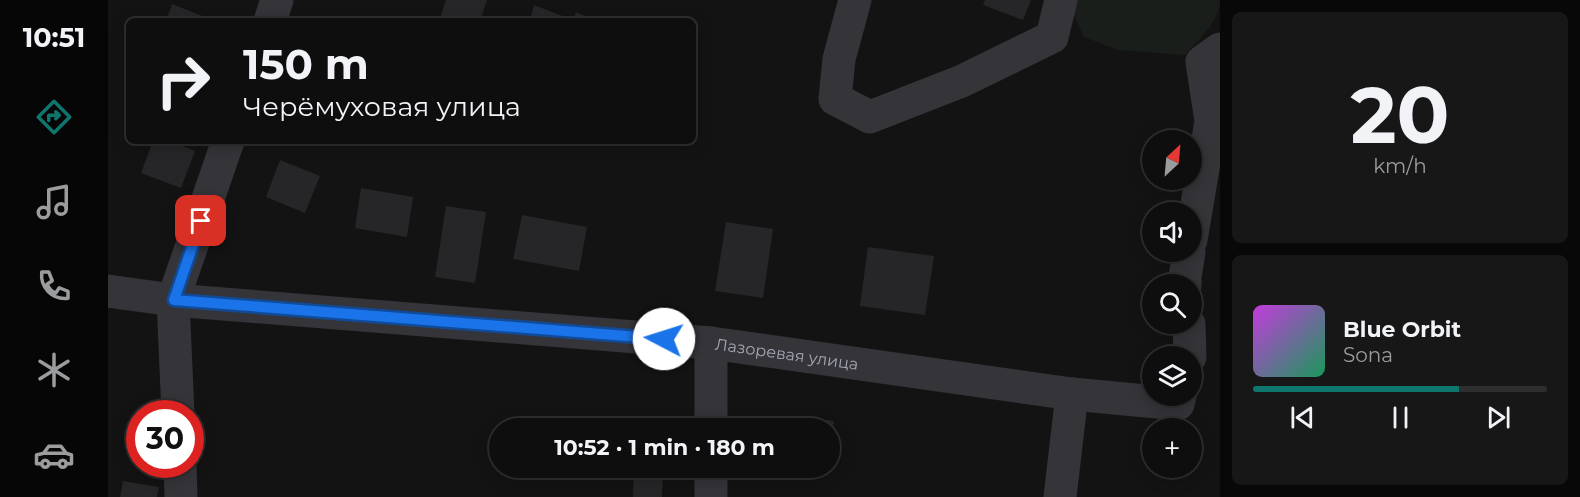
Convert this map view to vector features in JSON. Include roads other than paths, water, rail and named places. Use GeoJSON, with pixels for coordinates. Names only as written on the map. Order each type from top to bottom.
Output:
{"type":"FeatureCollection","features":[{"type":"Feature","properties":{"kind":"street"},"geometry":{"type":"LineString","coordinates":[[271,18],[277,0]]}},
{"type":"Feature","properties":{"kind":"street"},"geometry":{"type":"LineString","coordinates":[[855,0],[839,59],[835,99],[870,117],[962,81],[1052,37],[1062,0]]}},
{"type":"Feature","properties":{"kind":"street"},"geometry":{"type":"LineString","coordinates":[[1197,202],[1211,121],[1202,62],[1220,49]]}},
{"type":"Feature","properties":{"kind":"street"},"geometry":{"type":"LineString","coordinates":[[178,400],[174,300],[227,144]]}},
{"type":"Feature","properties":{"kind":"street","name":"Лазоревая улица"},"geometry":{"type":"LineString","coordinates":[[108,291],[174,300],[711,343],[1072,394],[1142,398]]}},
{"type":"Feature","properties":{"kind":"street"},"geometry":{"type":"LineString","coordinates":[[711,343],[711,418]]}},
{"type":"Feature","properties":{"kind":"street"},"geometry":{"type":"LineString","coordinates":[[1060,497],[1072,394]]}},
{"type":"Feature","properties":{"kind":"street"},"geometry":{"type":"LineString","coordinates":[[180,478],[181,497]]}},
{"type":"Feature","properties":{"kind":"street"},"geometry":{"type":"LineString","coordinates":[[711,478],[711,497]]}}]}
